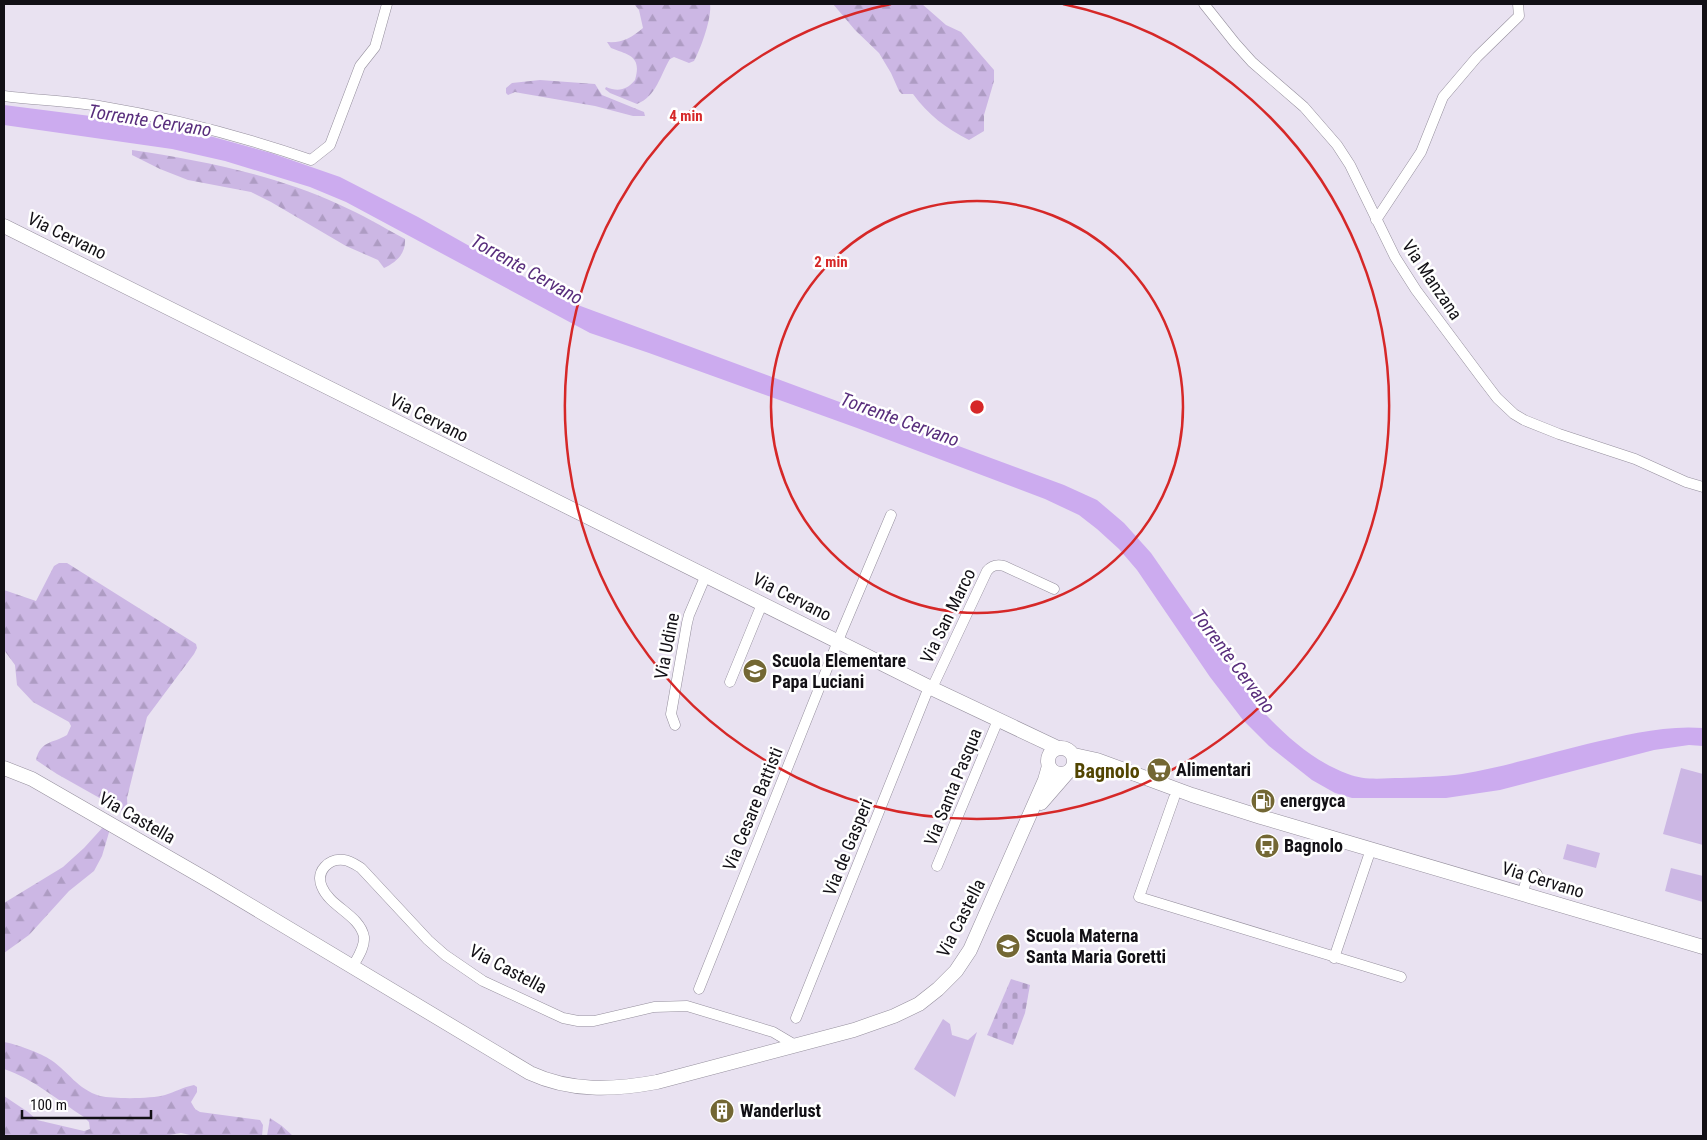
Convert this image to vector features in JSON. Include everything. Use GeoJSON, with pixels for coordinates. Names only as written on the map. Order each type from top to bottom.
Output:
{"type":"FeatureCollection","features":[{"type":"Feature","properties":{"kind":"main road","name":"Via Cervano"},"geometry":{"type":"LineString","coordinates":[[4,226],[931,688],[1058,748]]}},
{"type":"Feature","properties":{"kind":"main road"},"geometry":{"type":"LineString","coordinates":[[1028,734],[1044,746],[1048,754],[1048,762],[1055,772],[1063,774],[1090,764],[1108,764]]}},
{"type":"Feature","properties":{"kind":"main road"},"geometry":{"type":"LineString","coordinates":[[1058,748],[1066,748],[1074,755],[1074,763],[1044,798],[1025,826],[1045,780],[1051,752],[1058,748]]}},
{"type":"Feature","properties":{"kind":"main road","name":"Via Cervano"},"geometry":{"type":"LineString","coordinates":[[1074,755],[1097,760],[1192,795],[1703,947]]}},
{"type":"Feature","properties":{"kind":"main road","name":"Via Castella"},"geometry":{"type":"LineString","coordinates":[[4,768],[41,784],[353,966],[530,1073],[566,1085],[598,1088],[644,1084],[684,1075],[867,1026],[920,1004],[956,971],[970,950],[1025,826]]}},
{"type":"Feature","properties":{"kind":"street"},"geometry":{"type":"LineString","coordinates":[[4,96],[98,106],[185,122],[274,147],[311,160],[330,145],[360,66],[375,48],[387,4]]}},
{"type":"Feature","properties":{"kind":"street","name":"Via Manzana"},"geometry":{"type":"LineString","coordinates":[[1204,4],[1252,62],[1304,107],[1337,145],[1350,165],[1395,257],[1416,290],[1497,398],[1514,414],[1524,420],[1559,434],[1635,459],[1686,482],[1703,487]]}},
{"type":"Feature","properties":{"kind":"street"},"geometry":{"type":"LineString","coordinates":[[1376,220],[1421,152],[1443,96],[1477,57],[1519,16],[1518,4]]}},
{"type":"Feature","properties":{"kind":"street","name":"Via Cervano"},"geometry":{"type":"LineString","coordinates":[[838,641],[891,515]]}},
{"type":"Feature","properties":{"kind":"street","name":"Via San Marco"},"geometry":{"type":"LineString","coordinates":[[931,688],[990,567],[995,565],[1004,566],[1054,589]]}},
{"type":"Feature","properties":{"kind":"street","name":"Via Udine"},"geometry":{"type":"LineString","coordinates":[[675,725],[671,714],[687,623],[706,576]]}},
{"type":"Feature","properties":{"kind":"street"},"geometry":{"type":"LineString","coordinates":[[730,682],[762,604]]}},
{"type":"Feature","properties":{"kind":"street","name":"Via Cesare Battisti"},"geometry":{"type":"LineString","coordinates":[[699,988],[838,641]]}},
{"type":"Feature","properties":{"kind":"street","name":"Via de Gasperi"},"geometry":{"type":"LineString","coordinates":[[796,1018],[931,688]]}},
{"type":"Feature","properties":{"kind":"street","name":"Via Santa Pasqua"},"geometry":{"type":"LineString","coordinates":[[938,866],[998,720]]}},
{"type":"Feature","properties":{"kind":"street"},"geometry":{"type":"LineString","coordinates":[[1174,798],[1139,897],[1401,978]]}},
{"type":"Feature","properties":{"kind":"street"},"geometry":{"type":"LineString","coordinates":[[1334,958],[1371,849]]}},
{"type":"Feature","properties":{"kind":"street","name":"Via Castella"},"geometry":{"type":"LineString","coordinates":[[353,966],[364,944],[364,936],[353,918],[328,895],[322,886],[320,878],[323,868],[334,861],[344,860],[362,868],[428,940],[465,969],[483,981],[563,1018],[578,1021],[594,1021],[654,1007],[687,1006],[773,1032],[795,1045]]}},
{"type":"Feature","properties":{"kind":"street"},"geometry":{"type":"LineString","coordinates":[[1523,893],[1528,878],[1537,874]]}},
{"type":"Feature","properties":{"kind":"green space"},"geometry":{"type":"Polygon","coordinates":[[[634,4],[710,4],[708,25],[694,61],[689,63],[674,57],[670,59],[654,90],[637,104],[605,89],[606,87],[622,89],[629,86],[635,80],[637,66],[635,61],[628,55],[611,48],[607,42],[618,42],[626,39],[635,35],[643,28],[639,10],[634,4]]]}},
{"type":"Feature","properties":{"kind":"green space"},"geometry":{"type":"Polygon","coordinates":[[[833,4],[922,4],[946,25],[961,32],[994,70],[994,81],[984,115],[984,131],[969,140],[938,120],[913,94],[902,94],[879,53],[855,30],[833,4]]]}},
{"type":"Feature","properties":{"kind":"green space"},"geometry":{"type":"Polygon","coordinates":[[[540,80],[595,84],[602,95],[644,112],[645,116],[633,116],[595,106],[515,92],[508,95],[506,93],[506,88],[512,83],[540,80]]]}},
{"type":"Feature","properties":{"kind":"green space"},"geometry":{"type":"Polygon","coordinates":[[[132,150],[237,170],[314,194],[355,212],[405,239],[404,249],[397,260],[384,268],[378,260],[346,246],[251,192],[188,180],[132,155],[132,150]]]}},
{"type":"Feature","properties":{"kind":"green space"},"geometry":{"type":"Polygon","coordinates":[[[59,563],[67,563],[196,644],[197,648],[194,654],[147,717],[127,798],[128,814],[36,760],[44,746],[67,735],[71,726],[69,722],[33,702],[17,685],[15,665],[4,650],[4,590],[36,601],[54,566],[59,563]]]}},
{"type":"Feature","properties":{"kind":"green space"},"geometry":{"type":"Polygon","coordinates":[[[1681,768],[1703,774],[1703,845],[1663,834],[1681,768]]]}},
{"type":"Feature","properties":{"kind":"green space"},"geometry":{"type":"Polygon","coordinates":[[[104,826],[110,829],[102,856],[94,871],[69,891],[29,935],[4,953],[4,903],[63,867],[104,826]]]}},
{"type":"Feature","properties":{"kind":"green space"},"geometry":{"type":"Polygon","coordinates":[[[1567,844],[1600,853],[1596,868],[1563,859],[1567,844]]]}},
{"type":"Feature","properties":{"kind":"green space"},"geometry":{"type":"Polygon","coordinates":[[[1671,868],[1703,876],[1703,902],[1665,891],[1671,868]]]}},
{"type":"Feature","properties":{"kind":"green space"},"geometry":{"type":"Polygon","coordinates":[[[1011,979],[1030,985],[1025,1013],[1013,1045],[987,1035],[1011,979]]]}},
{"type":"Feature","properties":{"kind":"green space"},"geometry":{"type":"Polygon","coordinates":[[[943,1019],[950,1024],[952,1035],[968,1040],[977,1032],[955,1097],[914,1069],[943,1019]]]}},
{"type":"Feature","properties":{"kind":"green space"},"geometry":{"type":"Polygon","coordinates":[[[4,1042],[47,1057],[85,1089],[100,1096],[123,1098],[151,1097],[165,1095],[194,1085],[197,1087],[197,1092],[191,1102],[195,1109],[200,1112],[260,1120],[263,1125],[262,1136],[195,1136],[181,1133],[164,1136],[4,1136],[4,1096],[37,1120],[84,1131],[90,1129],[89,1122],[84,1117],[25,1078],[4,1069],[4,1042]]]}},
{"type":"Feature","properties":{"kind":"green space"},"geometry":{"type":"Polygon","coordinates":[[[270,1118],[282,1126],[293,1136],[267,1136],[270,1118]]]}},
{"type":"Feature","properties":{"kind":"shaded area"},"geometry":{"type":"Polygon","coordinates":[[[4,105],[177,127],[271,153],[340,177],[418,217],[567,301],[1064,485],[1097,500],[1124,523],[1151,553],[1256,704],[1298,745],[1322,762],[1348,774],[1374,779],[1462,774],[1616,737],[1674,728],[1703,728],[1703,746],[1689,745],[1654,750],[1500,790],[1446,798],[1352,798],[1335,793],[1312,780],[1269,746],[1243,720],[1210,677],[1137,570],[1119,549],[1079,515],[1045,499],[857,428],[590,333],[346,202],[310,187],[225,161],[172,149],[4,125],[4,105]]]}},
{"type":"Feature","properties":{"kind":"place","name":"Scuola Elementare Papa Luciani"},"geometry":{"type":"Point","coordinates":[755,671]}},
{"type":"Feature","properties":{"kind":"place","name":"Alimentari"},"geometry":{"type":"Point","coordinates":[1159,770]}},
{"type":"Feature","properties":{"kind":"place","name":"energyca"},"geometry":{"type":"Point","coordinates":[1263,801]}},
{"type":"Feature","properties":{"kind":"place","name":"Bagnolo"},"geometry":{"type":"Point","coordinates":[1267,846]}},
{"type":"Feature","properties":{"kind":"place","name":"Scuola Materna Santa Maria Goretti"},"geometry":{"type":"Point","coordinates":[1008,946]}},
{"type":"Feature","properties":{"kind":"place","name":"Wanderlust"},"geometry":{"type":"Point","coordinates":[722,1111]}},
{"type":"Feature","properties":{"kind":"district","name":"Bagnolo"},"geometry":{"type":"Point","coordinates":[1107,771]}},
{"type":"Feature","properties":{"kind":"water label","name":"Torrente Cervano"},"geometry":{"type":"Point","coordinates":[150,120]}},
{"type":"Feature","properties":{"kind":"water label","name":"Torrente Cervano"},"geometry":{"type":"Point","coordinates":[527,269]}},
{"type":"Feature","properties":{"kind":"water label","name":"Torrente Cervano"},"geometry":{"type":"Point","coordinates":[900,419]}},
{"type":"Feature","properties":{"kind":"water label","name":"Torrente Cervano"},"geometry":{"type":"Point","coordinates":[1234,661]}}]}
